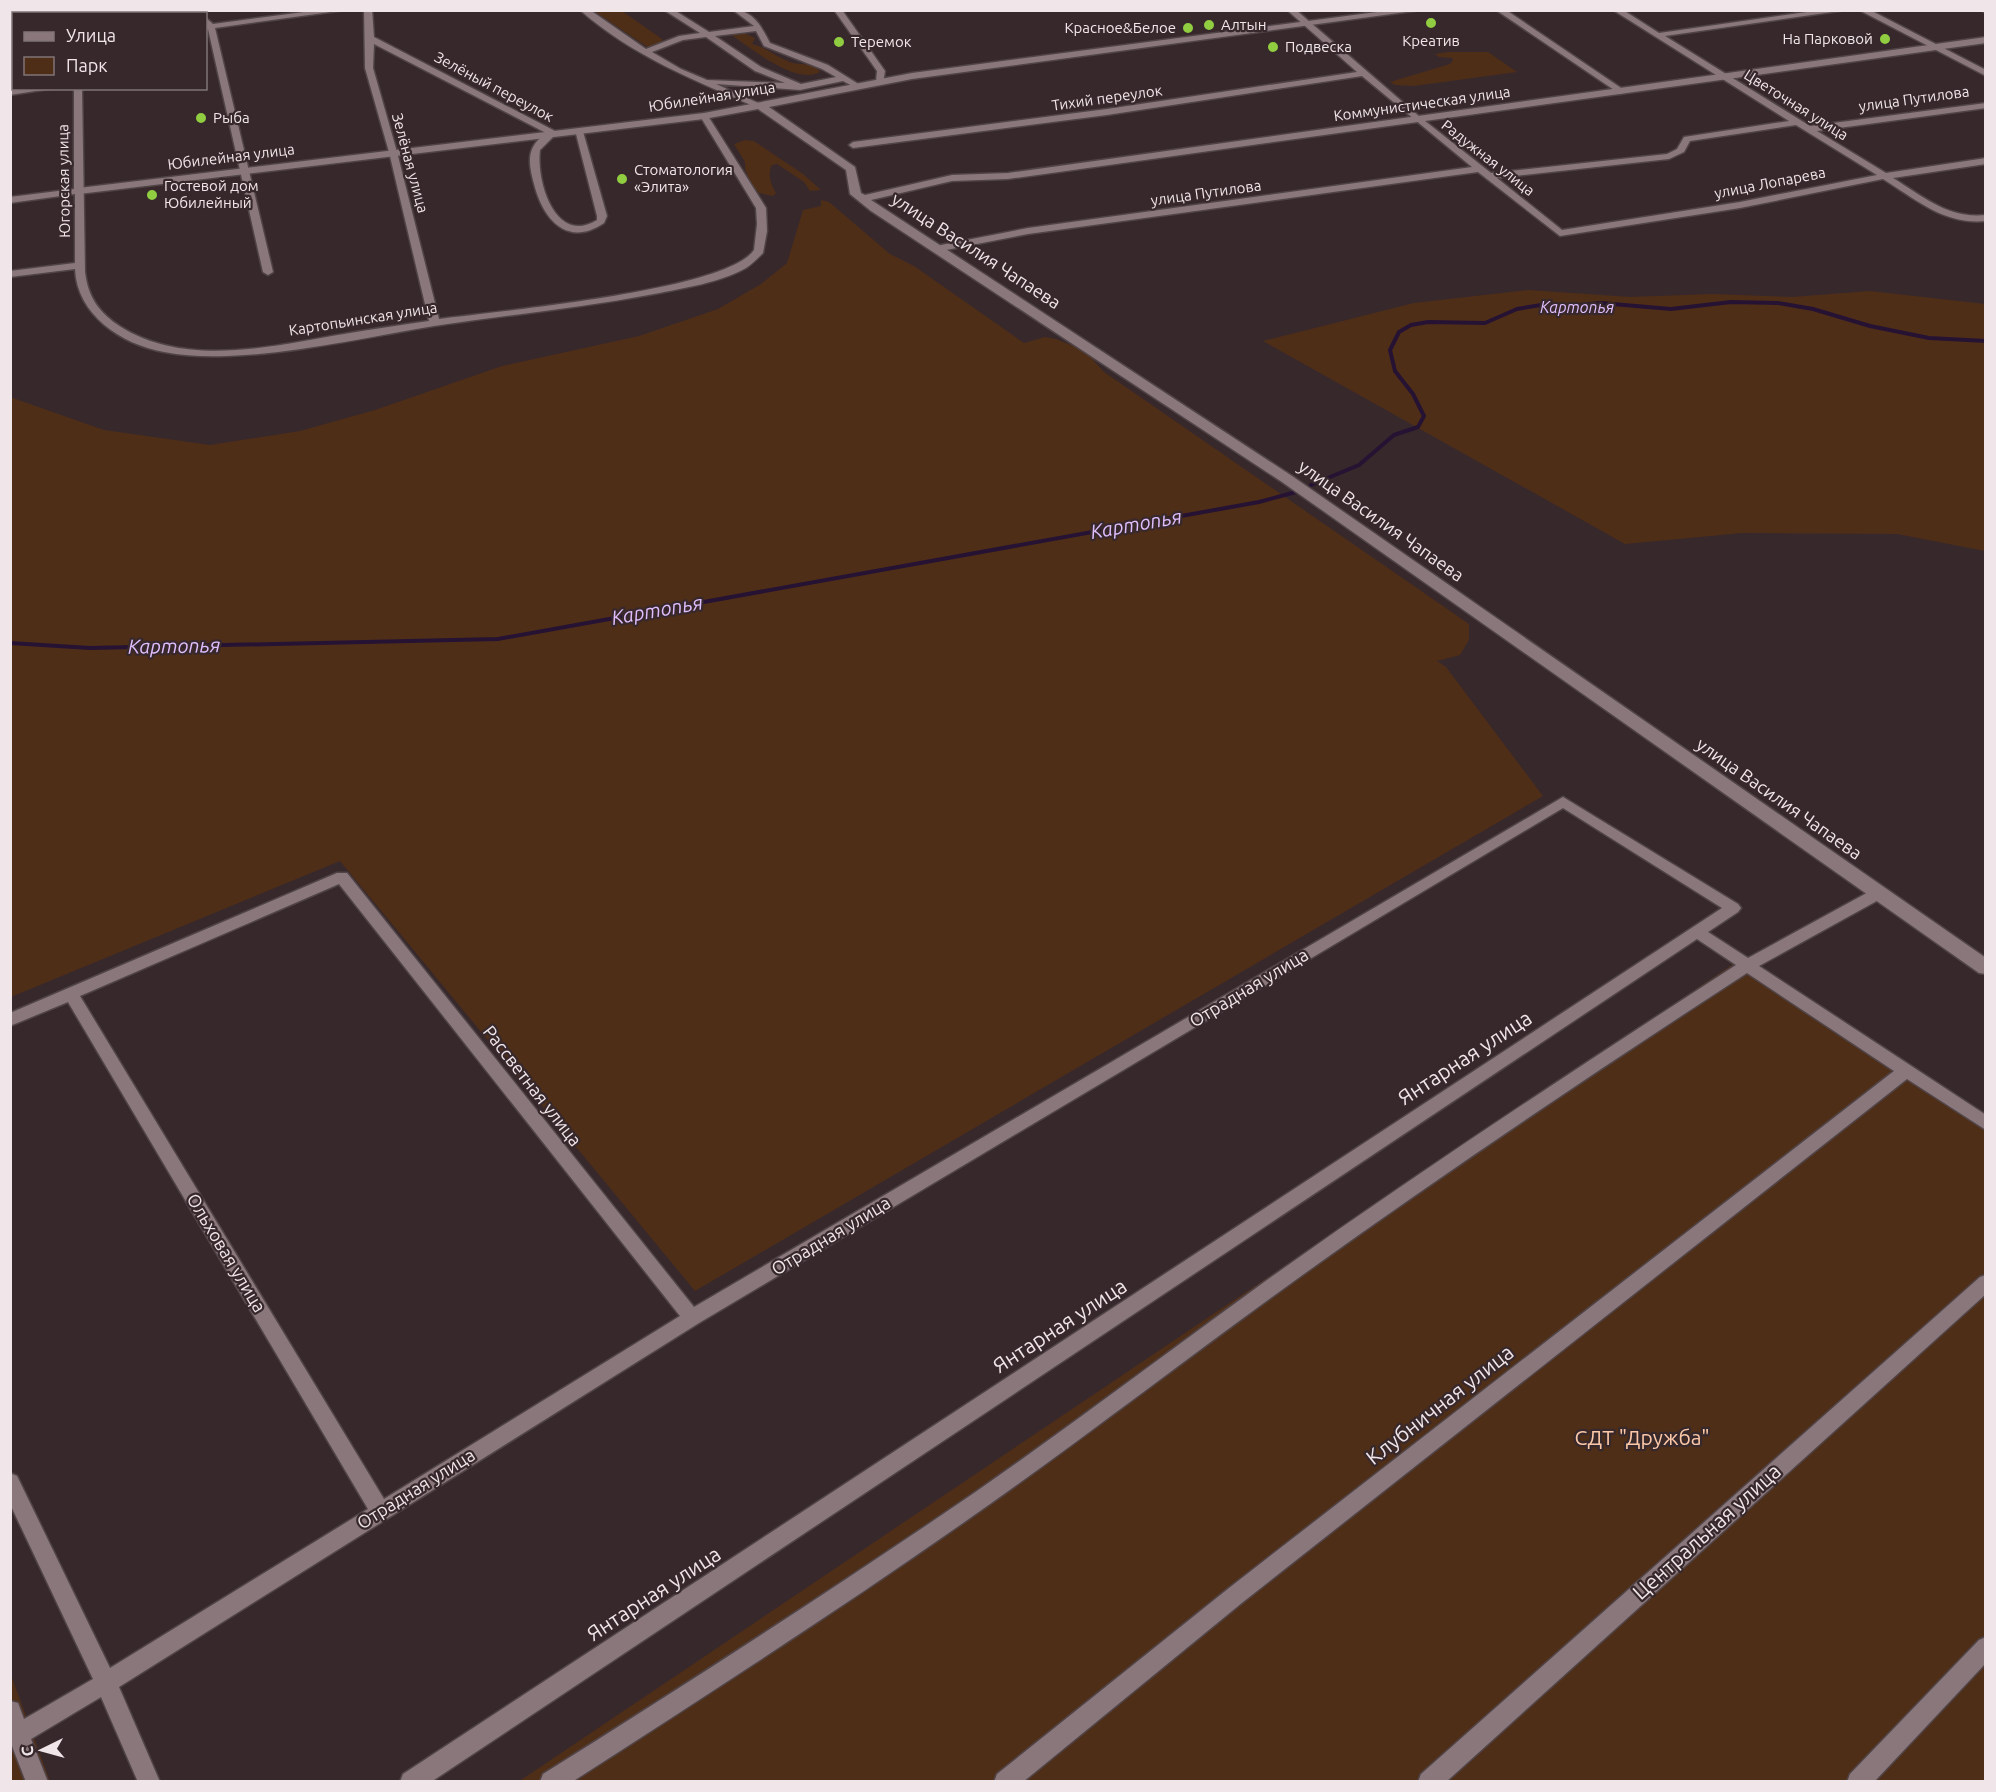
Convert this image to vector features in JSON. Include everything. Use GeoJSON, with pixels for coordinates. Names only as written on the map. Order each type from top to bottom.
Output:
{"type":"FeatureCollection","features":[{"type":"Feature","properties":{"kind":"street"},"geometry":{"type":"LineString","coordinates":[[268,272],[246,170],[207,24],[341,10]]}},
{"type":"Feature","properties":{"kind":"street","name":"Зелёная улица"},"geometry":{"type":"LineString","coordinates":[[368,10],[369,68],[393,152],[435,323]]}},
{"type":"Feature","properties":{"kind":"street"},"geometry":{"type":"LineString","coordinates":[[584,10],[645,52],[692,79],[761,106]]}},
{"type":"Feature","properties":{"kind":"street"},"geometry":{"type":"LineString","coordinates":[[668,10],[758,69],[800,87]]}},
{"type":"Feature","properties":{"kind":"street"},"geometry":{"type":"LineString","coordinates":[[737,10],[760,28],[767,44],[817,63],[856,86]]}},
{"type":"Feature","properties":{"kind":"street"},"geometry":{"type":"LineString","coordinates":[[838,10],[881,71],[880,82]]}},
{"type":"Feature","properties":{"kind":"street","name":"Радужная улица"},"geometry":{"type":"LineString","coordinates":[[1291,10],[1417,119],[1560,233]]}},
{"type":"Feature","properties":{"kind":"street","name":"Юбилейная улица"},"geometry":{"type":"LineString","coordinates":[[10,200],[704,116],[880,82],[1417,10]]}},
{"type":"Feature","properties":{"kind":"street"},"geometry":{"type":"LineString","coordinates":[[1500,10],[1623,92]]}},
{"type":"Feature","properties":{"kind":"street","name":"Цветочная улица"},"geometry":{"type":"LineString","coordinates":[[1617,10],[1947,215],[1961,219],[1986,218]]}},
{"type":"Feature","properties":{"kind":"street"},"geometry":{"type":"LineString","coordinates":[[1658,35],[1842,10]]}},
{"type":"Feature","properties":{"kind":"street"},"geometry":{"type":"LineString","coordinates":[[1863,10],[1986,74]]}},
{"type":"Feature","properties":{"kind":"street"},"geometry":{"type":"LineString","coordinates":[[645,52],[676,39],[760,28]]}},
{"type":"Feature","properties":{"kind":"street","name":"Зелёный переулок"},"geometry":{"type":"LineString","coordinates":[[369,38],[552,133],[537,147],[536,175],[545,202],[558,223],[570,228],[586,228],[596,225],[601,221],[602,216],[579,130]]}},
{"type":"Feature","properties":{"kind":"street","name":"Коммунистическая улица"},"geometry":{"type":"LineString","coordinates":[[864,199],[948,177],[1008,176],[1986,40]]}},
{"type":"Feature","properties":{"kind":"street","name":"Тихий переулок"},"geometry":{"type":"LineString","coordinates":[[853,145],[1107,112],[1364,73]]}},
{"type":"Feature","properties":{"kind":"street"},"geometry":{"type":"LineString","coordinates":[[692,79],[800,87],[844,78]]}},
{"type":"Feature","properties":{"kind":"street"},"geometry":{"type":"LineString","coordinates":[[10,93],[35,90]]}},
{"type":"Feature","properties":{"kind":"street","name":"Югорская улица"},"geometry":{"type":"LineString","coordinates":[[78,90],[80,268]]}},
{"type":"Feature","properties":{"kind":"street","name":"улица Путилова"},"geometry":{"type":"LineString","coordinates":[[1810,129],[1986,105]]}},
{"type":"Feature","properties":{"kind":"street","name":"улица Василия Чапаева"},"geometry":{"type":"LineString","coordinates":[[761,106],[851,169],[856,194],[1287,479],[1986,968]]}},
{"type":"Feature","properties":{"kind":"street","name":"Картопьинская улица"},"geometry":{"type":"LineString","coordinates":[[80,268],[84,294],[90,306],[99,316],[128,337],[168,351],[227,353],[264,350],[435,323],[591,302],[689,284],[747,263],[757,256],[761,247],[762,209],[704,116]]}},
{"type":"Feature","properties":{"kind":"street"},"geometry":{"type":"LineString","coordinates":[[1489,176],[1669,156],[1681,150],[1687,139],[1799,122]]}},
{"type":"Feature","properties":{"kind":"street","name":"улица Лопарева"},"geometry":{"type":"LineString","coordinates":[[1560,233],[1740,205],[1886,176],[1986,161]]}},
{"type":"Feature","properties":{"kind":"street","name":"улица Путилова"},"geometry":{"type":"LineString","coordinates":[[936,249],[1028,231],[1481,169]]}},
{"type":"Feature","properties":{"kind":"street"},"geometry":{"type":"LineString","coordinates":[[10,274],[80,268]]}},
{"type":"Feature","properties":{"kind":"street","name":"Янтарная улица"},"geometry":{"type":"LineString","coordinates":[[411,1782],[1733,908],[1563,802]]}},
{"type":"Feature","properties":{"kind":"street","name":"Отрадная улица"},"geometry":{"type":"LineString","coordinates":[[20,1733],[106,1683],[692,1318],[1563,802]]}},
{"type":"Feature","properties":{"kind":"street","name":"Рассветная улица"},"geometry":{"type":"LineString","coordinates":[[71,994],[342,878],[692,1318]]}},
{"type":"Feature","properties":{"kind":"street"},"geometry":{"type":"LineString","coordinates":[[551,1782],[756,1652],[962,1512],[1149,1379],[1273,1286],[1571,1080],[1748,965],[1879,893]]}},
{"type":"Feature","properties":{"kind":"street"},"geometry":{"type":"LineString","coordinates":[[1698,932],[1986,1124]]}},
{"type":"Feature","properties":{"kind":"street"},"geometry":{"type":"LineString","coordinates":[[10,1020],[71,994]]}},
{"type":"Feature","properties":{"kind":"street","name":"Ольховая улица"},"geometry":{"type":"LineString","coordinates":[[71,994],[380,1511]]}},
{"type":"Feature","properties":{"kind":"street","name":"Клубничная улица"},"geometry":{"type":"LineString","coordinates":[[1005,1782],[1236,1595],[1906,1071]]}},
{"type":"Feature","properties":{"kind":"street","name":"Центральная улица"},"geometry":{"type":"LineString","coordinates":[[1429,1782],[1986,1282]]}},
{"type":"Feature","properties":{"kind":"street"},"geometry":{"type":"LineString","coordinates":[[10,1482],[106,1683],[149,1782]]}},
{"type":"Feature","properties":{"kind":"street"},"geometry":{"type":"LineString","coordinates":[[1858,1782],[1986,1647]]}},
{"type":"Feature","properties":{"kind":"street"},"geometry":{"type":"LineString","coordinates":[[10,1711],[37,1782]]}},
{"type":"Feature","properties":{"kind":"green space"},"geometry":{"type":"Polygon","coordinates":[[[594,11],[622,11],[662,39],[663,43],[650,48],[594,11]]]}},
{"type":"Feature","properties":{"kind":"green space"},"geometry":{"type":"Polygon","coordinates":[[[741,32],[755,38],[752,44],[790,62],[813,66],[820,72],[810,75],[799,74],[774,64],[730,34],[741,32]]]}},
{"type":"Feature","properties":{"kind":"green space"},"geometry":{"type":"Polygon","coordinates":[[[1488,52],[1517,72],[1414,86],[1395,85],[1390,82],[1450,64],[1452,58],[1439,57],[1435,54],[1488,52]]]}},
{"type":"Feature","properties":{"kind":"green space"},"geometry":{"type":"Polygon","coordinates":[[[745,140],[754,141],[803,174],[821,190],[810,191],[804,182],[777,164],[772,165],[770,172],[771,183],[776,193],[773,196],[759,193],[751,184],[745,169],[745,162],[734,144],[745,140]]]}},
{"type":"Feature","properties":{"kind":"green space"},"geometry":{"type":"Polygon","coordinates":[[[821,200],[829,202],[890,254],[914,266],[1024,343],[1045,337],[1085,351],[1104,372],[1469,624],[1469,640],[1460,655],[1437,661],[1446,667],[1543,796],[695,1291],[340,861],[11,997],[10,397],[104,430],[210,445],[300,431],[375,410],[502,366],[639,336],[718,309],[761,284],[787,263],[803,210],[821,206],[821,200]]]}},
{"type":"Feature","properties":{"kind":"green space"},"geometry":{"type":"Polygon","coordinates":[[[1529,290],[1630,297],[1712,294],[1792,297],[1870,291],[1985,304],[1985,551],[1897,534],[1742,533],[1625,544],[1263,341],[1414,303],[1529,290]]]}},
{"type":"Feature","properties":{"kind":"green space","name":"СДТ \"Дружба\""},"geometry":{"type":"Polygon","coordinates":[[[1745,956],[1985,1116],[1985,1781],[518,1782],[1745,956]]]}},
{"type":"Feature","properties":{"kind":"green space"},"geometry":{"type":"Polygon","coordinates":[[[11,1675],[50,1781],[11,1781],[11,1675]]]}},
{"type":"Feature","properties":{"kind":"waterway","name":"Картопья"},"geometry":{"type":"LineString","coordinates":[[1311,485],[1359,465],[1394,435],[1418,427],[1424,416],[1413,394],[1395,371],[1390,350],[1399,332],[1411,325],[1428,322],[1485,323],[1517,309],[1547,304],[1568,306],[1601,303],[1671,309],[1731,302],[1778,303],[1813,309],[1870,326],[1929,338],[1986,341]]}},
{"type":"Feature","properties":{"kind":"waterway","name":"Картопья"},"geometry":{"type":"LineString","coordinates":[[10,643],[90,648],[498,639],[1259,502],[1296,492]]}},
{"type":"Feature","properties":{"kind":"place","name":"Креатив"},"geometry":{"type":"Point","coordinates":[1431,23]}},
{"type":"Feature","properties":{"kind":"place","name":"Алтын"},"geometry":{"type":"Point","coordinates":[1209,25]}},
{"type":"Feature","properties":{"kind":"place","name":"Красное&Белое"},"geometry":{"type":"Point","coordinates":[1188,28]}},
{"type":"Feature","properties":{"kind":"place","name":"На Парковой"},"geometry":{"type":"Point","coordinates":[1885,39]}},
{"type":"Feature","properties":{"kind":"place","name":"Теремок"},"geometry":{"type":"Point","coordinates":[839,42]}},
{"type":"Feature","properties":{"kind":"place","name":"Подвеска"},"geometry":{"type":"Point","coordinates":[1273,47]}},
{"type":"Feature","properties":{"kind":"place","name":"Рыба"},"geometry":{"type":"Point","coordinates":[201,118]}},
{"type":"Feature","properties":{"kind":"place","name":"Стоматология «Элита»"},"geometry":{"type":"Point","coordinates":[622,179]}},
{"type":"Feature","properties":{"kind":"place","name":"Гостевой дом Юбилейный"},"geometry":{"type":"Point","coordinates":[152,195]}}]}
